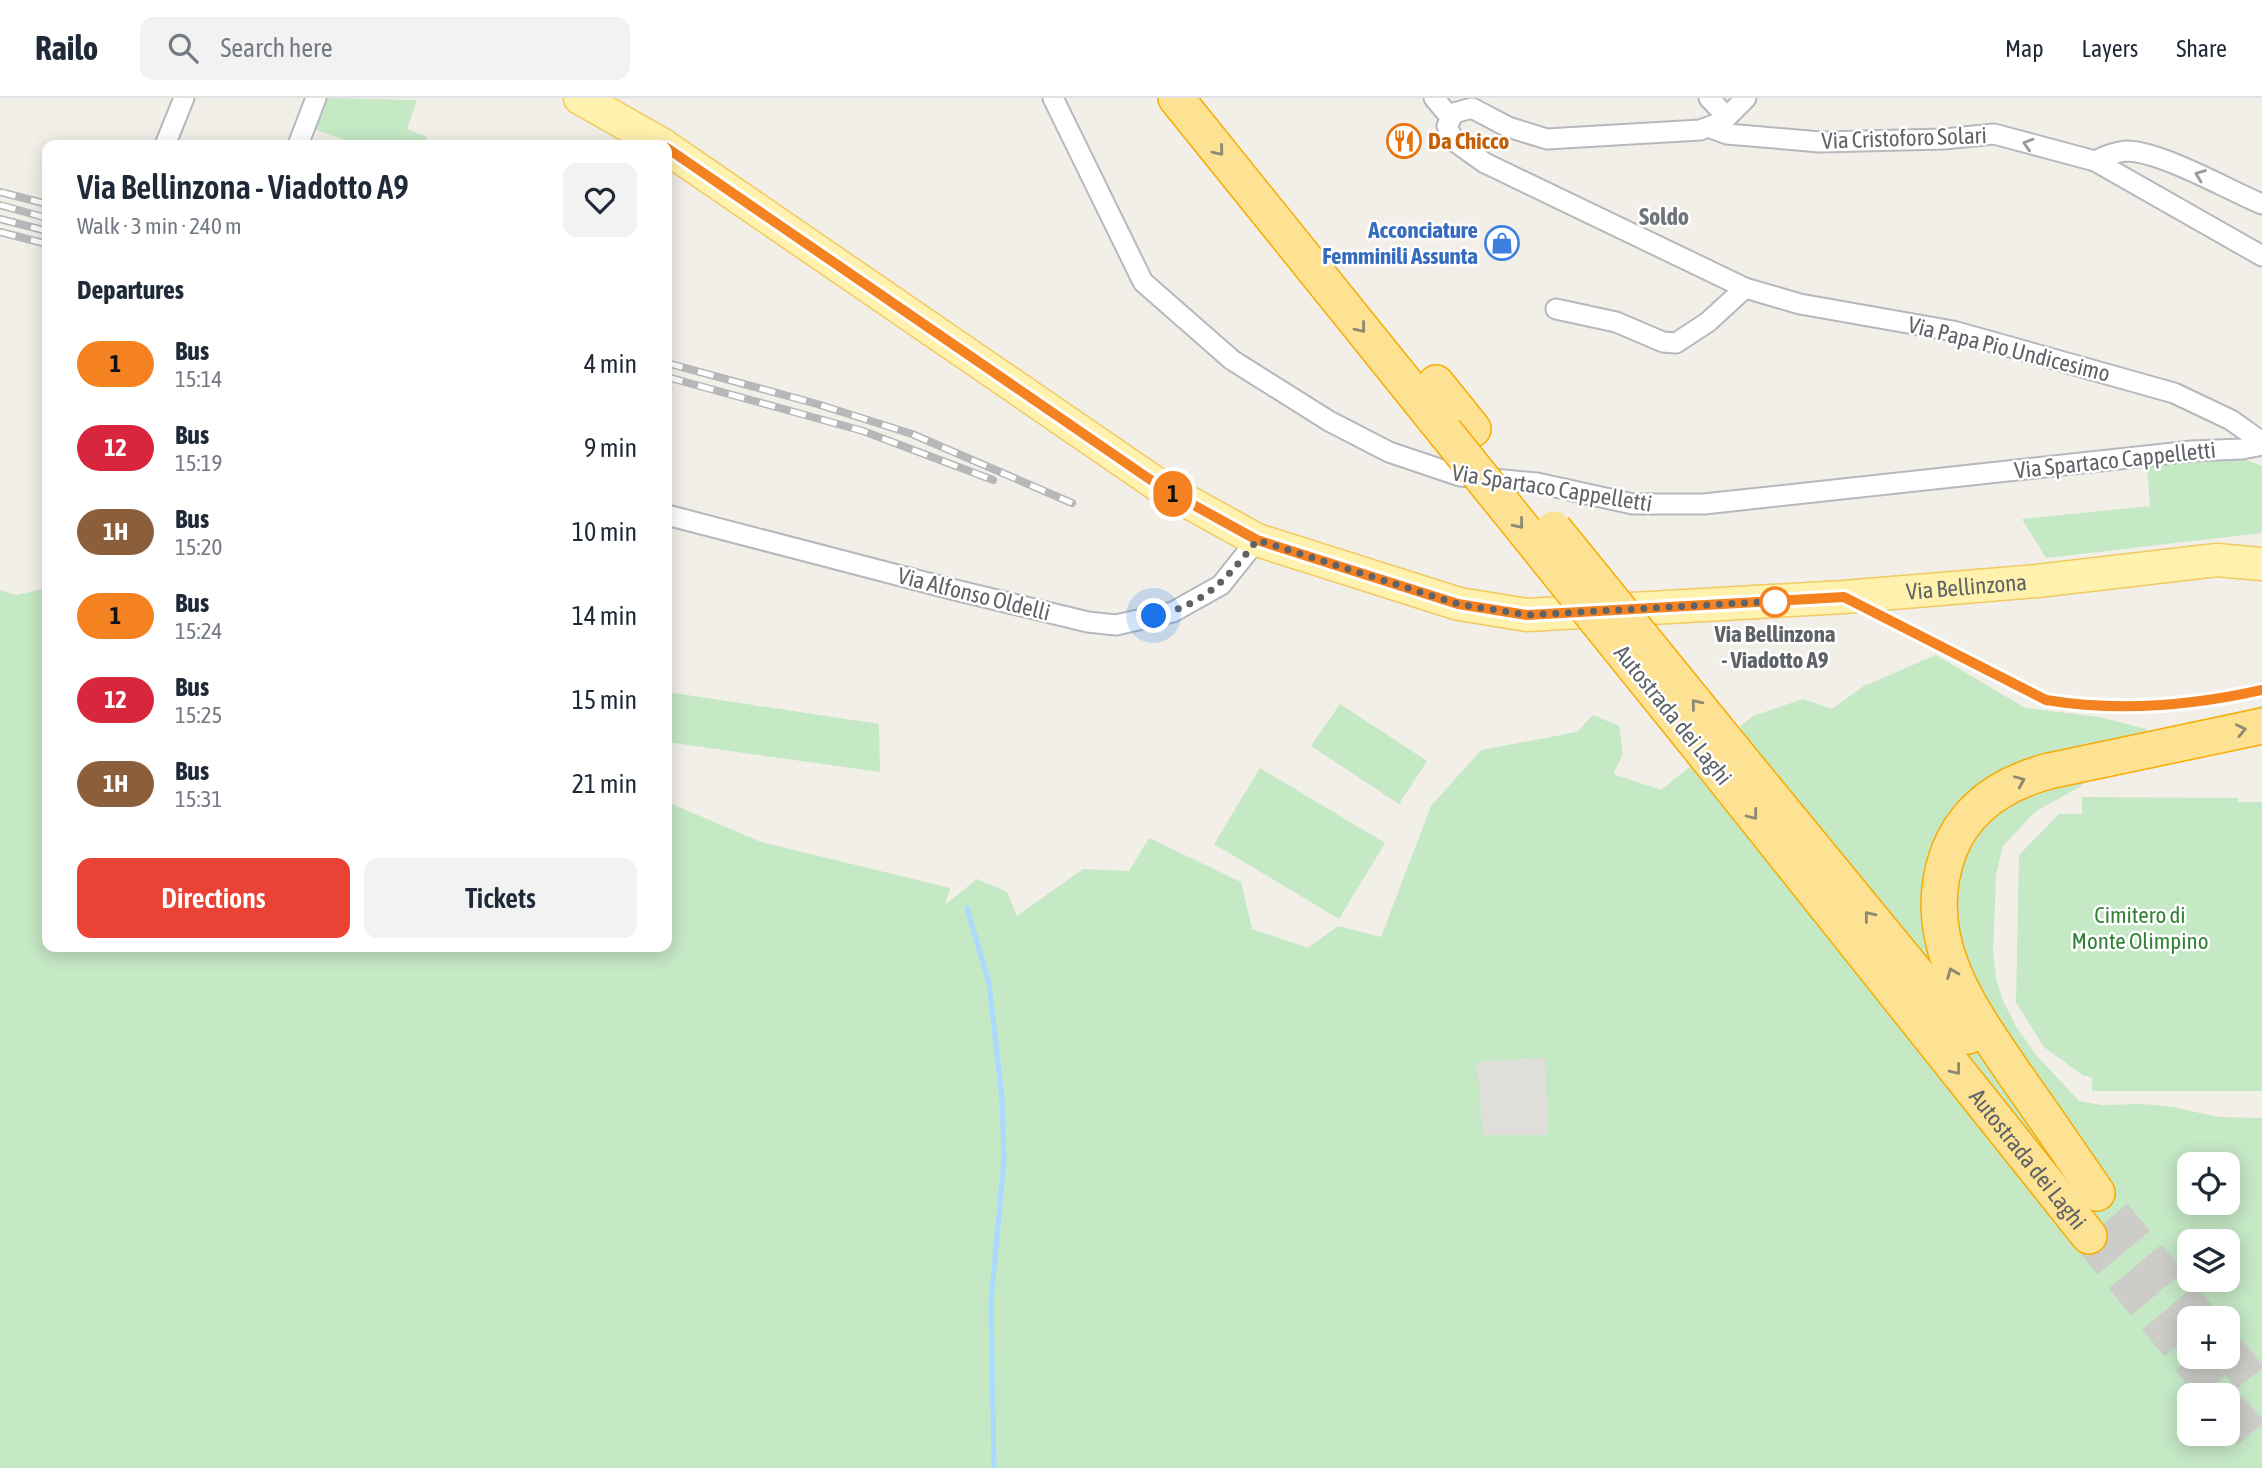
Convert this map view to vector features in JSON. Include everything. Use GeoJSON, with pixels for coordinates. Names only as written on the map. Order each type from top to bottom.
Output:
{"type":"FeatureCollection","features":[{"type":"Feature","properties":{"kind":"highway","name":"Autostrada dei Laghi"},"geometry":{"type":"LineString","coordinates":[[1176,98],[1459,431],[2100,1215],[1959,989],[1946,957],[1940,928],[1938,899],[1945,861],[1965,822],[1984,802],[2015,782],[2049,771],[2262,726]]}},
{"type":"Feature","properties":{"kind":"highway","name":"Autostrada dei Laghi"},"geometry":{"type":"LineString","coordinates":[[1206,98],[1459,431]]}},
{"type":"Feature","properties":{"kind":"main road","name":"Via Bellinzona"},"geometry":{"type":"LineString","coordinates":[[580,98],[653,140]]}},
{"type":"Feature","properties":{"kind":"main road","name":"Via Bellinzona"},"geometry":{"type":"LineString","coordinates":[[672,152],[1161,487],[1257,540],[1458,604],[1527,615],[1844,597],[2037,581],[2217,560],[2262,564]]}},
{"type":"Feature","properties":{"kind":"main road","name":"Via Bellinzona"},"geometry":{"type":"LineString","coordinates":[[2217,560],[2262,544]]}},
{"type":"Feature","properties":{"kind":"street"},"geometry":{"type":"LineString","coordinates":[[167,140],[184,98]]}},
{"type":"Feature","properties":{"kind":"street"},"geometry":{"type":"LineString","coordinates":[[300,140],[316,98]]}},
{"type":"Feature","properties":{"kind":"street","name":"Via Spartaco Cappelletti"},"geometry":{"type":"LineString","coordinates":[[1053,98],[1143,282],[1232,360],[1329,421],[1390,452],[1460,476],[1537,483],[1605,499],[1654,506],[1704,504],[2217,448],[2242,449],[2262,443]]}},
{"type":"Feature","properties":{"kind":"street","name":"Via Papa Pio Undicesimo"},"geometry":{"type":"LineString","coordinates":[[1434,98],[1450,117],[1447,126],[1450,137],[1469,153],[1745,288],[1800,304],[1953,331],[2174,393],[2231,420],[2262,443]]}},
{"type":"Feature","properties":{"kind":"street"},"geometry":{"type":"LineString","coordinates":[[1709,98],[1719,123]]}},
{"type":"Feature","properties":{"kind":"street"},"geometry":{"type":"LineString","coordinates":[[1450,117],[1460,110],[1472,108],[1530,135],[1559,139],[1719,123],[1746,98]]}},
{"type":"Feature","properties":{"kind":"street","name":"Via Cristoforo Solari"},"geometry":{"type":"LineString","coordinates":[[1719,123],[1727,134],[1820,142],[1944,139],[1994,134],[2095,161],[2262,256]]}},
{"type":"Feature","properties":{"kind":"street"},"geometry":{"type":"LineString","coordinates":[[2095,161],[2111,153],[2127,151],[2150,156],[2223,184],[2262,204]]}},
{"type":"Feature","properties":{"kind":"street"},"geometry":{"type":"LineString","coordinates":[[1556,309],[1616,322],[1663,342],[1676,343],[1708,322],[1745,288]]}},
{"type":"Feature","properties":{"kind":"street","name":"Via Alfonso Oldelli"},"geometry":{"type":"LineString","coordinates":[[672,516],[951,589],[1087,622],[1116,625],[1172,612],[1221,585],[1257,540]]}},
{"type":"Feature","properties":{"kind":"shaded area"},"geometry":{"type":"Polygon","coordinates":[[[1546,1058],[1548,1135],[1483,1135],[1476,1062],[1546,1058]]]}},
{"type":"Feature","properties":{"kind":"green space"},"geometry":{"type":"Polygon","coordinates":[[[325,98],[417,100],[407,129],[427,137],[426,140],[344,140],[314,129],[325,98]]]}},
{"type":"Feature","properties":{"kind":"green space"},"geometry":{"type":"Polygon","coordinates":[[[2213,458],[2241,458],[2262,466],[2262,533],[2046,558],[2022,519],[2150,506],[2147,466],[2213,458]]]}},
{"type":"Feature","properties":{"kind":"green space"},"geometry":{"type":"Polygon","coordinates":[[[42,589],[42,952],[672,952],[672,804],[761,842],[950,888],[945,905],[977,879],[1007,892],[1017,916],[1083,869],[1129,871],[1149,838],[1241,882],[1252,929],[1308,948],[1338,926],[1381,937],[1431,806],[1481,750],[1577,732],[1593,715],[1619,726],[1623,754],[1613,774],[1661,790],[1753,716],[1803,699],[1832,709],[1864,686],[1936,655],[2025,708],[2099,717],[2147,729],[2146,732],[2262,706],[2262,712],[2135,739],[2078,788],[2036,811],[2003,846],[1996,875],[1993,952],[1996,978],[2003,1001],[2017,1028],[2037,1056],[2079,1101],[2102,1105],[2143,1104],[2173,1107],[2218,1117],[2262,1118],[2262,1468],[0,1468],[0,590],[17,595],[42,589]],[[1545,1058],[1477,1062],[1483,1135],[1548,1135],[1545,1058]]]}},
{"type":"Feature","properties":{"kind":"green space"},"geometry":{"type":"Polygon","coordinates":[[[672,693],[879,724],[880,772],[672,743],[672,693]]]}},
{"type":"Feature","properties":{"kind":"green space"},"geometry":{"type":"Polygon","coordinates":[[[1340,704],[1427,761],[1399,804],[1311,746],[1340,704]]]}},
{"type":"Feature","properties":{"kind":"green space"},"geometry":{"type":"Polygon","coordinates":[[[1260,768],[1385,843],[1339,919],[1214,844],[1260,768]]]}},
{"type":"Feature","properties":{"kind":"green space","name":"Cimitero di Monte Olimpino"},"geometry":{"type":"Polygon","coordinates":[[[2082,797],[2238,798],[2238,802],[2262,802],[2262,1091],[2092,1091],[2092,1077],[2084,1076],[2044,1047],[2016,1002],[2019,855],[2059,814],[2082,814],[2082,797]]]}},
{"type":"Feature","properties":{"kind":"waterway"},"geometry":{"type":"LineString","coordinates":[[967,908],[989,983],[1002,1098],[1004,1160],[991,1303],[994,1468]]}},
{"type":"Feature","properties":{"kind":"tunnel"},"geometry":{"type":"LineString","coordinates":[[2114,1215],[2190,1306]]}},
{"type":"Feature","properties":{"kind":"tunnel"},"geometry":{"type":"LineString","coordinates":[[2089,1236],[2208,1383]]}},
{"type":"Feature","properties":{"kind":"tunnel"},"geometry":{"type":"LineString","coordinates":[[2240,1365],[2262,1392]]}},
{"type":"Feature","properties":{"kind":"tunnel"},"geometry":{"type":"LineString","coordinates":[[2240,1420],[2262,1445]]}},
{"type":"Feature","properties":{"kind":"railway"},"geometry":{"type":"LineString","coordinates":[[0,192],[42,203]]}},
{"type":"Feature","properties":{"kind":"railway"},"geometry":{"type":"LineString","coordinates":[[0,205],[42,217]]}},
{"type":"Feature","properties":{"kind":"railway"},"geometry":{"type":"LineString","coordinates":[[0,219],[42,230]]}},
{"type":"Feature","properties":{"kind":"railway"},"geometry":{"type":"LineString","coordinates":[[0,232],[42,243]]}},
{"type":"Feature","properties":{"kind":"railway"},"geometry":{"type":"LineString","coordinates":[[672,364],[817,404],[912,434],[1072,503]]}},
{"type":"Feature","properties":{"kind":"railway"},"geometry":{"type":"LineString","coordinates":[[672,378],[863,431],[993,480]]}},
{"type":"Feature","properties":{"kind":"bus line","name":"1"},"geometry":{"type":"LineString","coordinates":[[672,151],[1161,487],[1257,540],[1458,604],[1527,615],[1844,597],[1972,659],[2046,700],[2075,705],[2172,705],[2213,701],[2262,690]]}},
{"type":"Feature","properties":{"kind":"place","name":"Da Chicco"},"geometry":{"type":"Point","coordinates":[1404,141]}},
{"type":"Feature","properties":{"kind":"place","name":"Acconciature Femminili Assunta"},"geometry":{"type":"Point","coordinates":[1502,243]}},
{"type":"Feature","properties":{"kind":"place","name":"Via Bellinzona - Viadotto A9"},"geometry":{"type":"Point","coordinates":[1775,602]}},
{"type":"Feature","properties":{"kind":"district","name":"Soldo"},"geometry":{"type":"Point","coordinates":[1664,217]}},
{"type":"Feature","properties":{"kind":"route"},"geometry":{"type":"LineString","coordinates":[[1154,616],[1172,612],[1221,585],[1257,540],[1458,604],[1527,615],[1779,601],[1775,602]]}}]}
